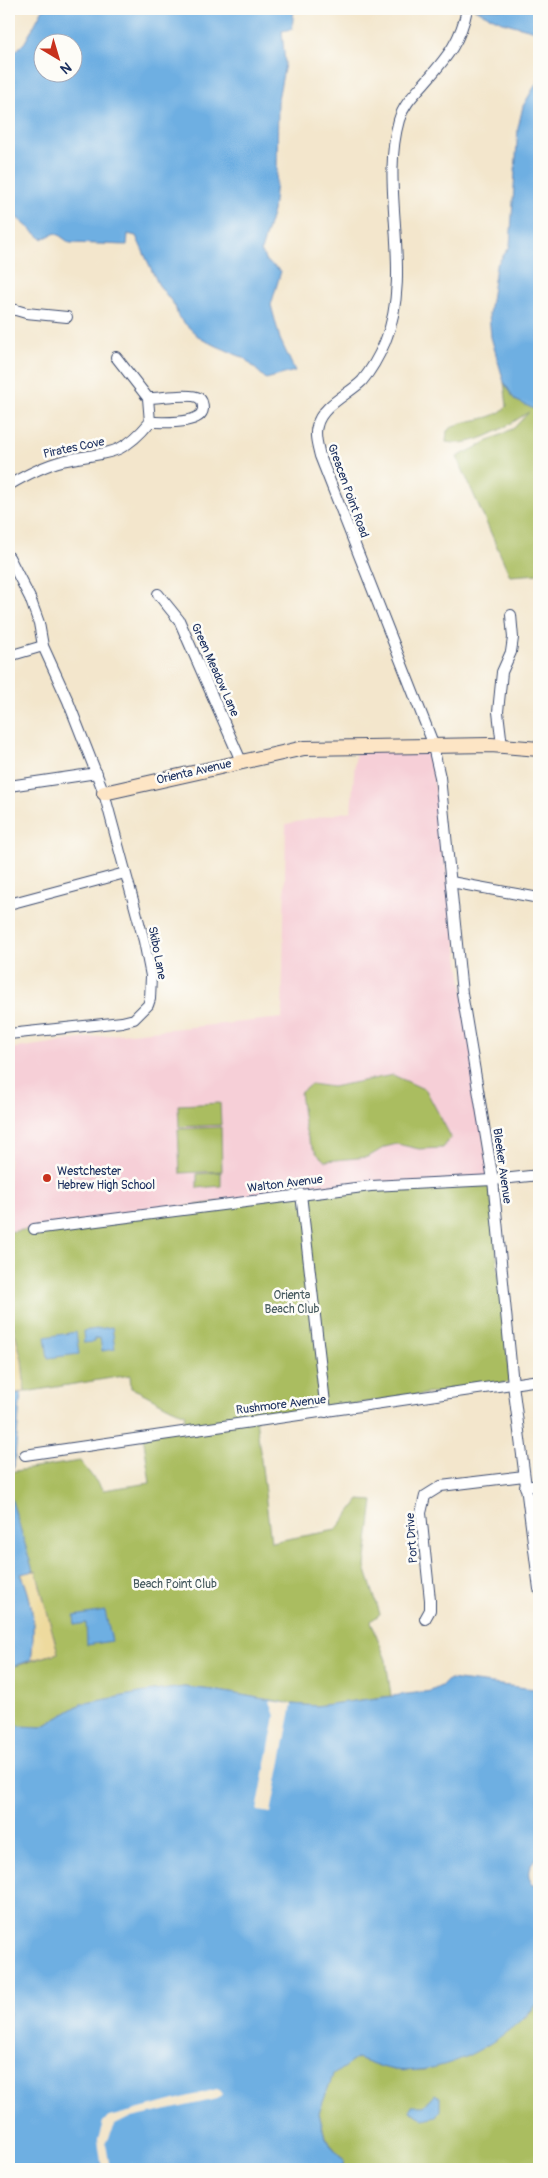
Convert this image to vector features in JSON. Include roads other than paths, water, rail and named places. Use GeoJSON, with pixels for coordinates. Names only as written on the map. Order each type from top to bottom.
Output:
{"type":"FeatureCollection","features":[{"type":"Feature","properties":{"kind":"street","name":"Greacen Point Road"},"geometry":{"type":"LineString","coordinates":[[433,747],[320,456],[316,432],[317,425],[323,414],[361,381],[370,370],[389,331],[398,281],[394,162],[398,121],[409,100],[456,44],[463,30],[468,9]]}},
{"type":"Feature","properties":{"kind":"street"},"geometry":{"type":"LineString","coordinates":[[9,308],[26,313],[67,317]]}},
{"type":"Feature","properties":{"kind":"street"},"geometry":{"type":"LineString","coordinates":[[116,357],[148,398],[150,422],[194,420],[201,415],[203,409],[202,403],[198,398],[190,396],[148,398]]}},
{"type":"Feature","properties":{"kind":"street","name":"Pirates Cove"},"geometry":{"type":"LineString","coordinates":[[9,485],[44,466],[122,449],[137,437],[150,422]]}},
{"type":"Feature","properties":{"kind":"street"},"geometry":{"type":"LineString","coordinates":[[9,557],[30,598],[39,623],[44,646],[104,793]]}},
{"type":"Feature","properties":{"kind":"street","name":"Green Meadow Lane"},"geometry":{"type":"LineString","coordinates":[[158,594],[179,620],[242,761]]}},
{"type":"Feature","properties":{"kind":"street"},"geometry":{"type":"LineString","coordinates":[[502,746],[498,712],[502,672],[511,652],[513,638],[511,616]]}},
{"type":"Feature","properties":{"kind":"street"},"geometry":{"type":"LineString","coordinates":[[9,656],[44,646]]}},
{"type":"Feature","properties":{"kind":"street","name":"Orienta Avenue"},"geometry":{"type":"LineString","coordinates":[[104,793],[304,748],[502,746],[539,749]]}},
{"type":"Feature","properties":{"kind":"street","name":"Bleeker Avenue"},"geometry":{"type":"LineString","coordinates":[[433,747],[440,777],[462,993],[492,1180],[513,1384],[539,1589]]}},
{"type":"Feature","properties":{"kind":"street"},"geometry":{"type":"LineString","coordinates":[[9,786],[96,773]]}},
{"type":"Feature","properties":{"kind":"street","name":"Skibo Lane"},"geometry":{"type":"LineString","coordinates":[[9,1034],[122,1022],[134,1018],[148,1005],[151,976],[104,793]]}},
{"type":"Feature","properties":{"kind":"street"},"geometry":{"type":"LineString","coordinates":[[9,904],[125,873]]}},
{"type":"Feature","properties":{"kind":"street"},"geometry":{"type":"LineString","coordinates":[[451,882],[539,898]]}},
{"type":"Feature","properties":{"kind":"street","name":"Walton Avenue"},"geometry":{"type":"LineString","coordinates":[[34,1229],[371,1186],[492,1180],[539,1175]]}},
{"type":"Feature","properties":{"kind":"street"},"geometry":{"type":"LineString","coordinates":[[301,1194],[326,1412]]}},
{"type":"Feature","properties":{"kind":"street","name":"Rushmore Avenue"},"geometry":{"type":"LineString","coordinates":[[25,1455],[539,1380]]}},
{"type":"Feature","properties":{"kind":"street","name":"Port Drive"},"geometry":{"type":"LineString","coordinates":[[425,1619],[430,1610],[430,1600],[421,1514],[425,1496],[441,1486],[524,1476]]}},
{"type":"Feature","properties":{"kind":"street"},"geometry":{"type":"LineString","coordinates":[[525,1487],[539,1485]]}},
{"type":"Feature","properties":{"kind":"water"},"geometry":{"type":"Polygon","coordinates":[[[43,9],[294,9],[292,29],[282,31],[285,64],[278,99],[277,172],[273,211],[261,251],[266,261],[281,271],[271,305],[280,339],[295,371],[266,379],[244,358],[201,339],[178,317],[175,306],[158,284],[136,236],[128,234],[127,245],[70,243],[56,233],[42,239],[9,211],[9,58],[25,42],[43,9]]]}},
{"type":"Feature","properties":{"kind":"water"},"geometry":{"type":"Polygon","coordinates":[[[474,9],[539,9],[539,32],[502,22],[474,9]]]}},
{"type":"Feature","properties":{"kind":"water"},"geometry":{"type":"Polygon","coordinates":[[[539,79],[538,411],[515,400],[504,382],[491,337],[489,314],[496,266],[510,246],[518,128],[523,106],[539,79]]]}},
{"type":"Feature","properties":{"kind":"water"},"geometry":{"type":"Polygon","coordinates":[[[112,1327],[115,1349],[102,1351],[100,1338],[94,1339],[94,1342],[84,1343],[83,1331],[112,1327]]]}},
{"type":"Feature","properties":{"kind":"water"},"geometry":{"type":"Polygon","coordinates":[[[76,1332],[79,1354],[48,1358],[45,1337],[76,1332]]]}},
{"type":"Feature","properties":{"kind":"water"},"geometry":{"type":"Polygon","coordinates":[[[21,1393],[14,1467],[9,1472],[9,1394],[21,1393]]]}},
{"type":"Feature","properties":{"kind":"water"},"geometry":{"type":"Polygon","coordinates":[[[9,1491],[33,1571],[21,1574],[31,1605],[33,1637],[31,1660],[9,1668],[9,1491]]]}},
{"type":"Feature","properties":{"kind":"water"},"geometry":{"type":"Polygon","coordinates":[[[105,1611],[112,1641],[87,1645],[86,1623],[75,1625],[74,1616],[105,1611]]]}},
{"type":"Feature","properties":{"kind":"water"},"geometry":{"type":"Polygon","coordinates":[[[449,1679],[539,1688],[539,1855],[529,1869],[529,1877],[533,1885],[539,1883],[539,2002],[509,2030],[492,2042],[474,2053],[454,2061],[435,2067],[394,2070],[357,2058],[333,2075],[319,2113],[325,2139],[344,2160],[342,2169],[9,2169],[9,1711],[18,1726],[42,1727],[81,1704],[184,1687],[316,1706],[431,1691],[443,1685],[449,1679]]]}},
{"type":"Feature","properties":{"kind":"water"},"geometry":{"type":"Polygon","coordinates":[[[435,2094],[440,2097],[440,2110],[436,2116],[424,2119],[410,2111],[412,2106],[424,2106],[435,2094]]]}},
{"type":"Feature","properties":{"kind":"place","name":"Westchester Hebrew High School"},"geometry":{"type":"Point","coordinates":[47,1178]}},
{"type":"Feature","properties":{"kind":"park label","name":"Orienta Beach Club"},"geometry":{"type":"Point","coordinates":[292,1302]}},
{"type":"Feature","properties":{"kind":"park label","name":"Beach Point Club"},"geometry":{"type":"Point","coordinates":[175,1584]}}]}
